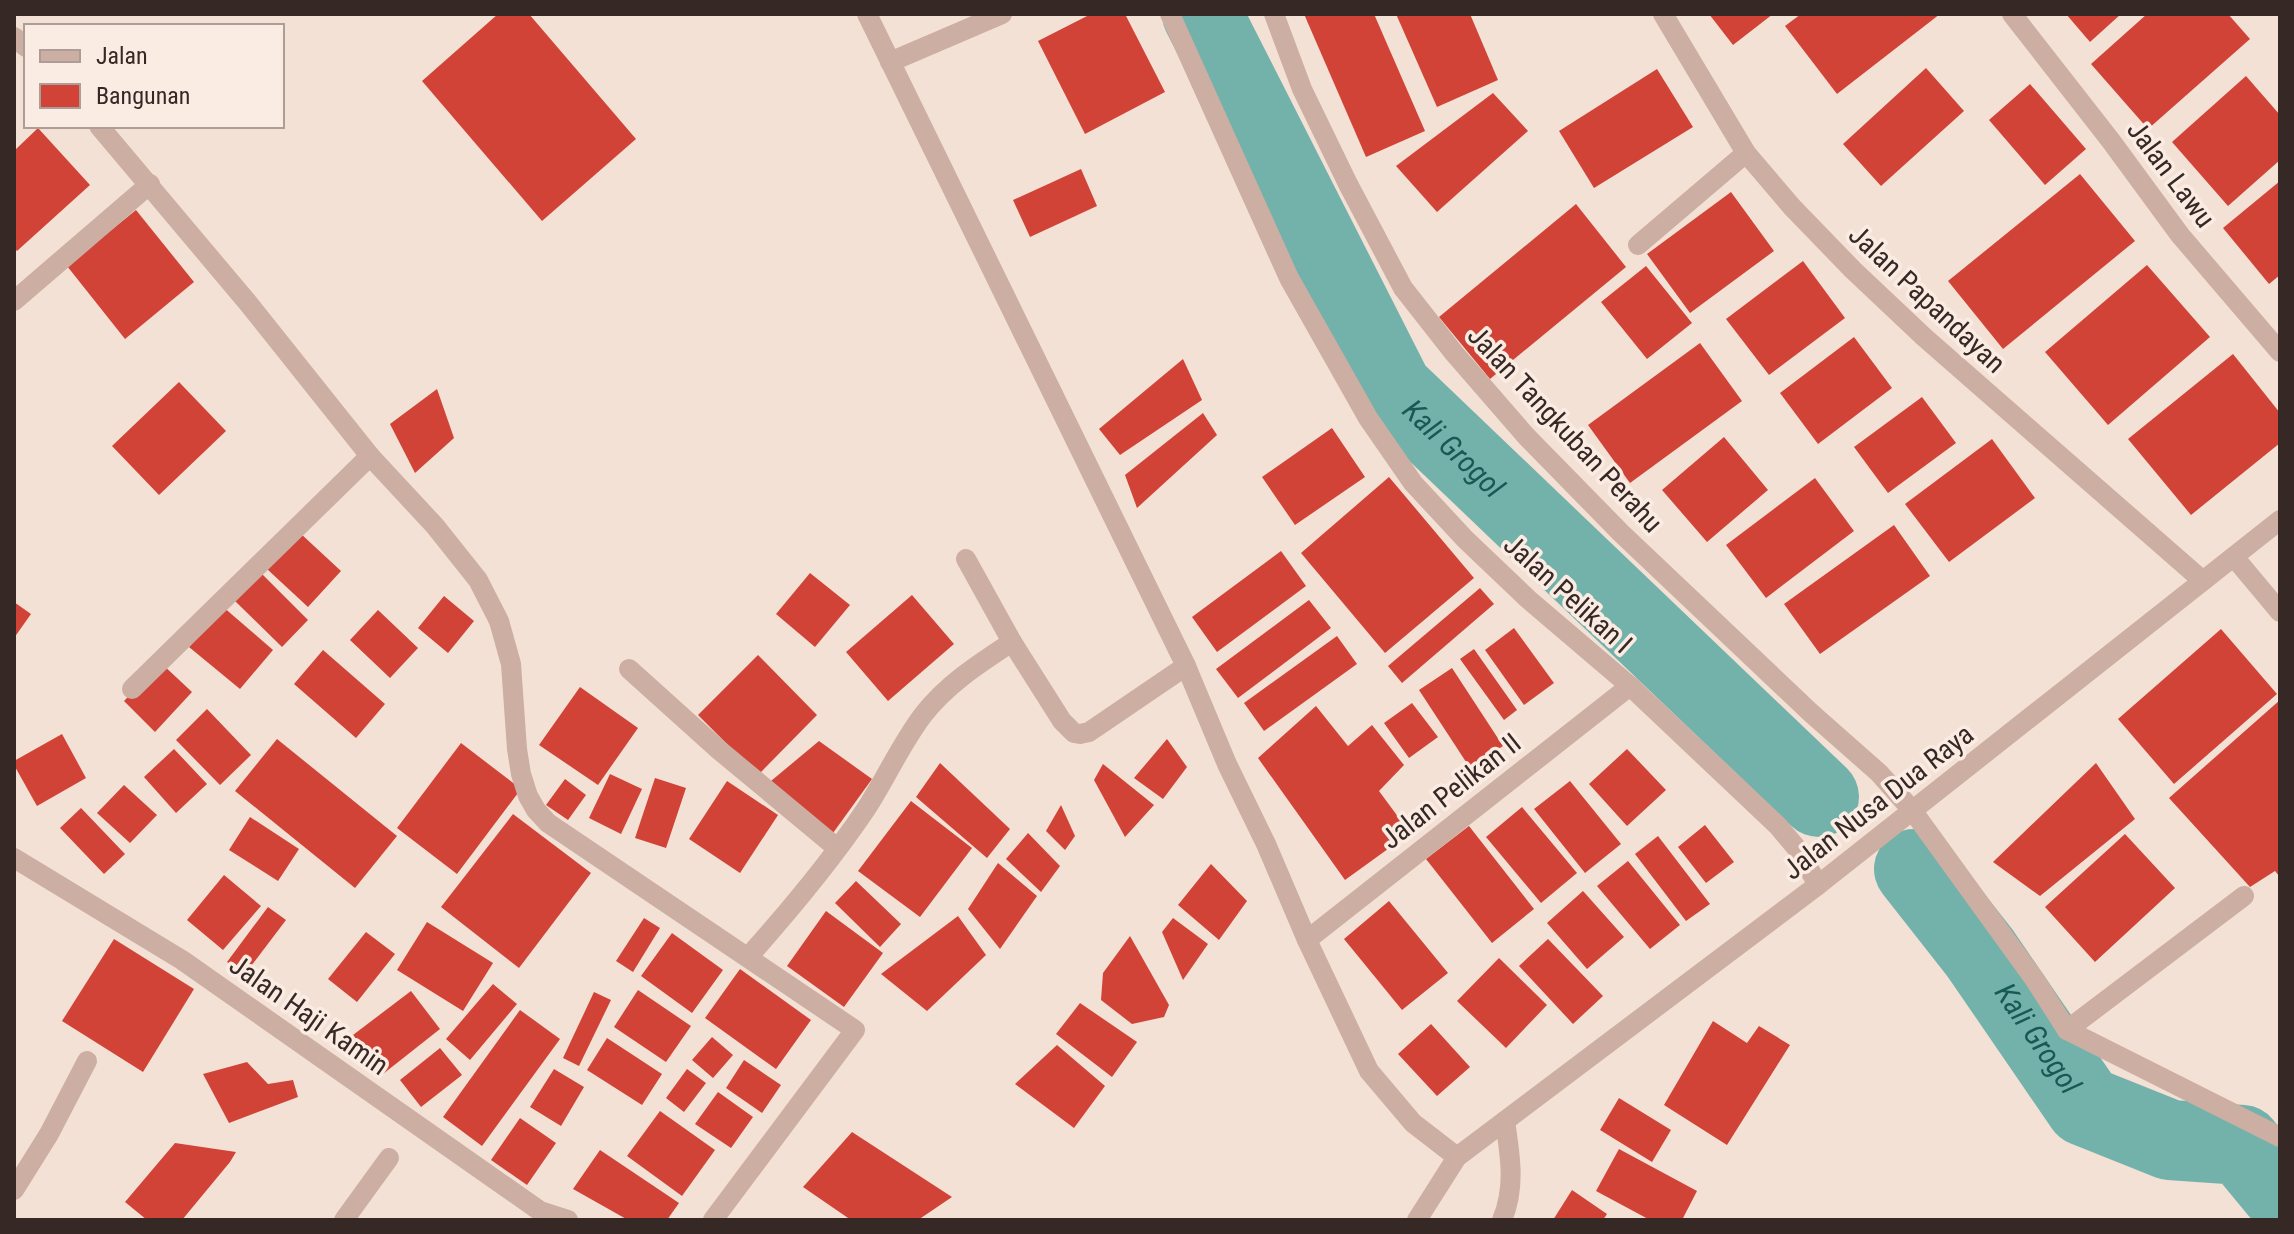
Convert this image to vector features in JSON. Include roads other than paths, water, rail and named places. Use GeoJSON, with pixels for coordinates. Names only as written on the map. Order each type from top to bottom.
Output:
{"type":"FeatureCollection","features":[{"type":"Feature","properties":{"kind":"street"},"geometry":{"type":"LineString","coordinates":[[867,14],[1186,666],[1227,764],[1369,1071],[1413,1123],[1457,1157]]}},
{"type":"Feature","properties":{"kind":"street"},"geometry":{"type":"LineString","coordinates":[[890,62],[1002,14]]}},
{"type":"Feature","properties":{"kind":"street","name":"Jalan Pelikan I"},"geometry":{"type":"LineString","coordinates":[[1170,14],[1289,278],[1368,418],[1413,483],[1465,539],[1528,599],[1630,686],[1778,826],[1799,851],[1818,885]]}},
{"type":"Feature","properties":{"kind":"street","name":"Jalan Tangkuban Perahu"},"geometry":{"type":"LineString","coordinates":[[1274,14],[1302,89],[1403,288],[1526,436],[1621,533],[1879,773],[1912,810],[2035,980],[2067,1030]]}},
{"type":"Feature","properties":{"kind":"street","name":"Jalan Papandayan"},"geometry":{"type":"LineString","coordinates":[[1663,14],[1746,153],[1802,218],[1924,337],[2203,581]]}},
{"type":"Feature","properties":{"kind":"street","name":"Jalan Lawu"},"geometry":{"type":"LineString","coordinates":[[2017,20],[2180,235],[2280,352]]}},
{"type":"Feature","properties":{"kind":"street"},"geometry":{"type":"LineString","coordinates":[[101,128],[248,303],[370,456],[435,526],[478,580],[499,621],[511,664],[521,774],[536,810],[548,823],[855,1030],[713,1220]]}},
{"type":"Feature","properties":{"kind":"street"},"geometry":{"type":"LineString","coordinates":[[1638,245],[1746,153]]}},
{"type":"Feature","properties":{"kind":"street"},"geometry":{"type":"LineString","coordinates":[[14,301],[150,184]]}},
{"type":"Feature","properties":{"kind":"street"},"geometry":{"type":"LineString","coordinates":[[132,689],[370,456]]}},
{"type":"Feature","properties":{"kind":"street","name":"Jalan Nusa Dua Raya"},"geometry":{"type":"LineString","coordinates":[[1417,1220],[1457,1157],[1818,885],[2280,520]]}},
{"type":"Feature","properties":{"kind":"street"},"geometry":{"type":"LineString","coordinates":[[2234,557],[2280,612]]}},
{"type":"Feature","properties":{"kind":"street"},"geometry":{"type":"LineString","coordinates":[[966,559],[1012,642],[1068,729],[1080,734],[1089,732],[1186,666]]}},
{"type":"Feature","properties":{"kind":"street"},"geometry":{"type":"LineString","coordinates":[[749,956],[865,810],[923,715],[971,669],[1012,642]]}},
{"type":"Feature","properties":{"kind":"street"},"geometry":{"type":"LineString","coordinates":[[629,669],[719,750],[837,848]]}},
{"type":"Feature","properties":{"kind":"street","name":"Jalan Pelikan II"},"geometry":{"type":"LineString","coordinates":[[1307,940],[1630,686]]}},
{"type":"Feature","properties":{"kind":"street","name":"Jalan Haji Kamin"},"geometry":{"type":"LineString","coordinates":[[14,858],[182,960],[540,1211],[568,1220]]}},
{"type":"Feature","properties":{"kind":"street"},"geometry":{"type":"LineString","coordinates":[[2244,896],[2067,1030],[2280,1137]]}},
{"type":"Feature","properties":{"kind":"street"},"geometry":{"type":"LineString","coordinates":[[14,1190],[49,1134],[87,1061]]}},
{"type":"Feature","properties":{"kind":"street"},"geometry":{"type":"LineString","coordinates":[[1502,1220],[1512,1175],[1505,1121]]}},
{"type":"Feature","properties":{"kind":"street"},"geometry":{"type":"LineString","coordinates":[[344,1220],[389,1158]]}},
{"type":"Feature","properties":{"kind":"waterway","name":"Kali Grogol"},"geometry":{"type":"LineString","coordinates":[[1202,14],[1393,390],[1819,797]]}},
{"type":"Feature","properties":{"kind":"waterway","name":"Kali Grogol"},"geometry":{"type":"LineString","coordinates":[[1914,869],[1980,953],[2085,1106],[2170,1140],[2242,1145],[2280,1191]]}}]}
